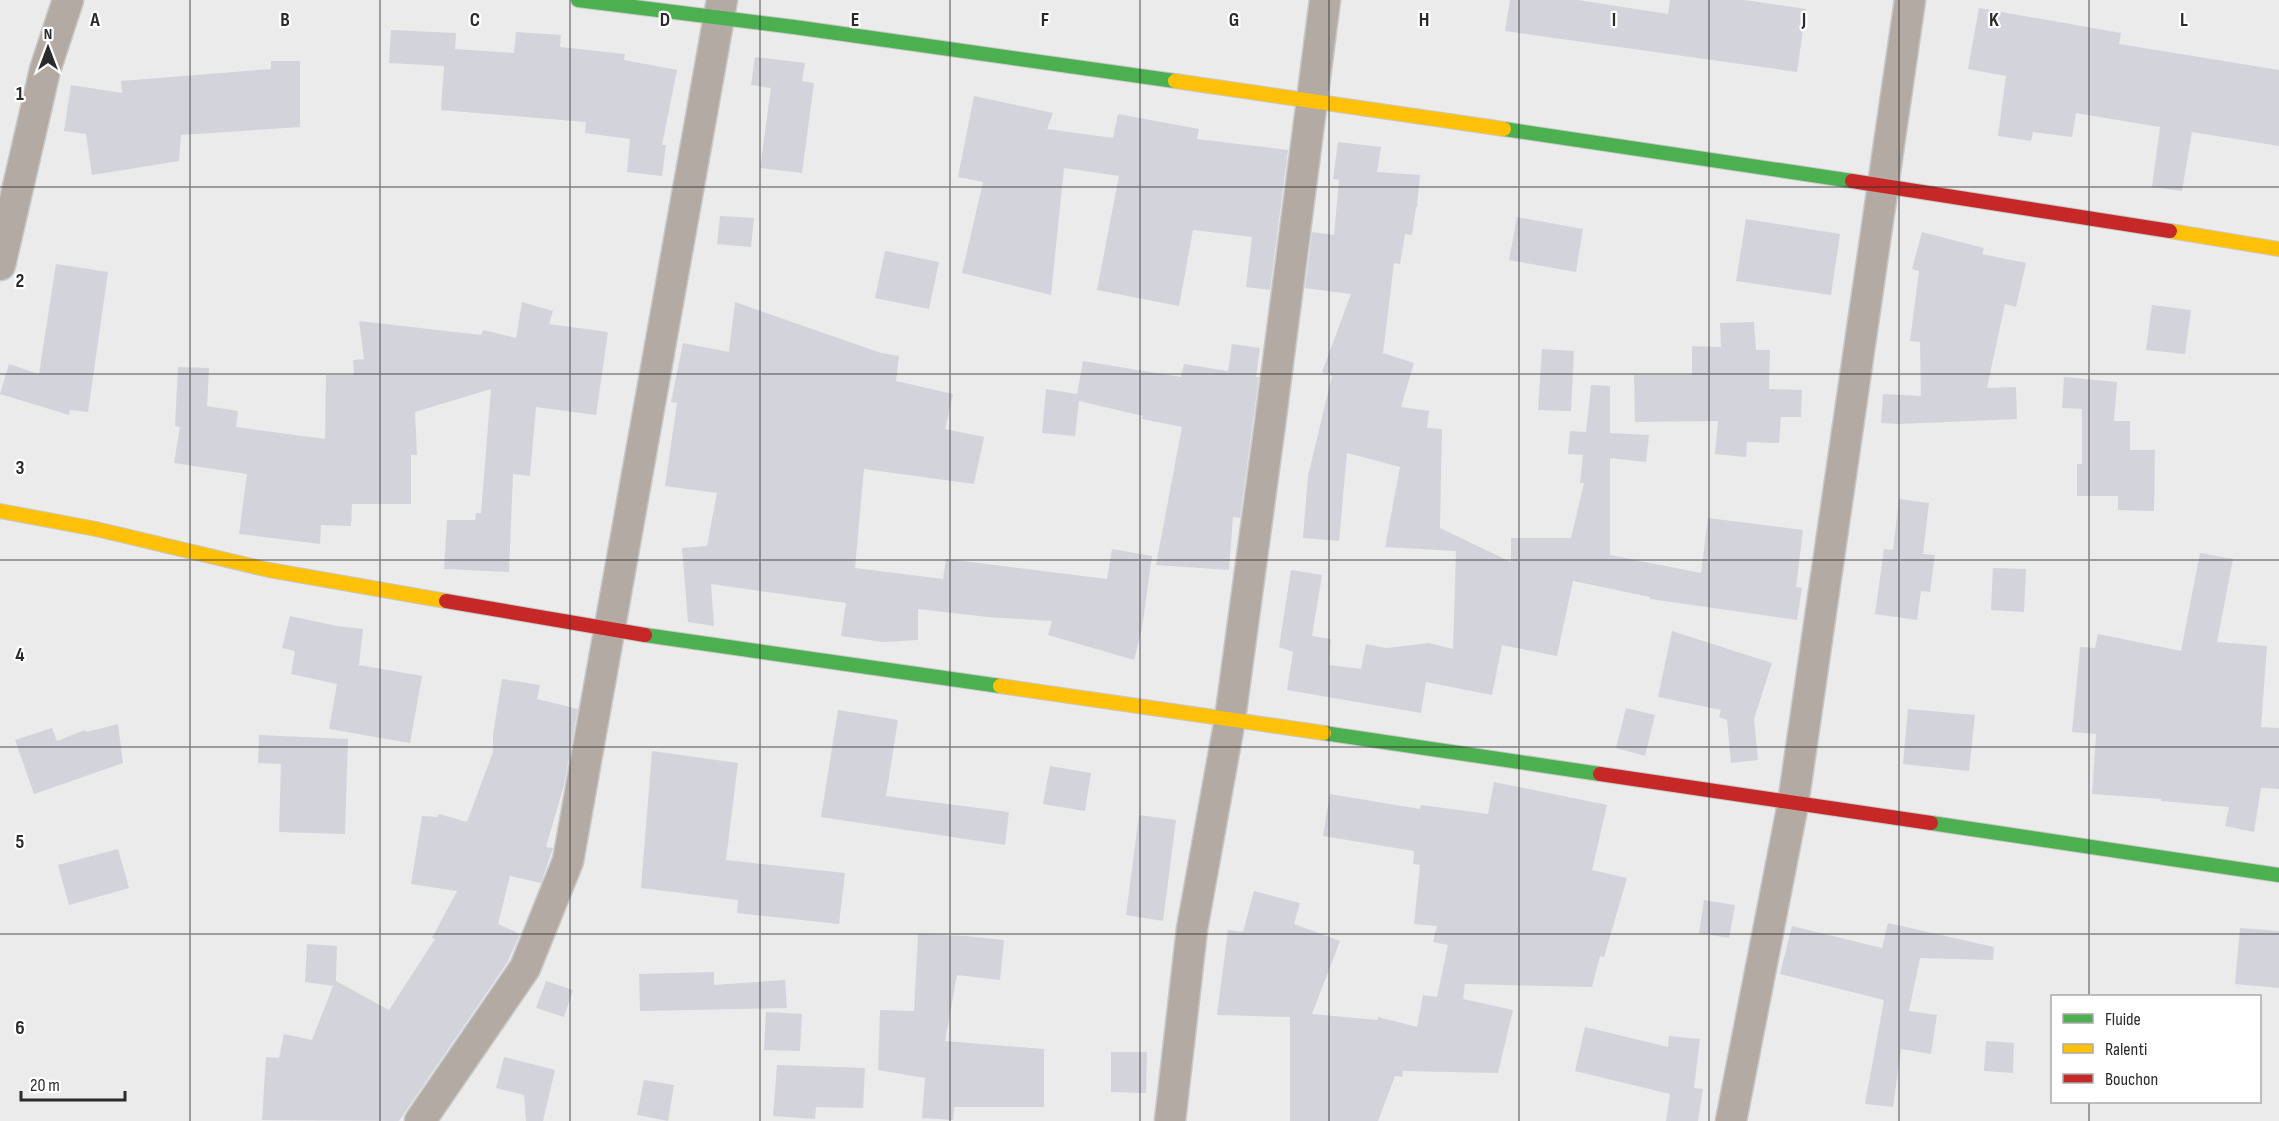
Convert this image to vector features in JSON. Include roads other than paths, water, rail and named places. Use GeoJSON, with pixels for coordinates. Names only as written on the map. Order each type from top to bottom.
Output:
{"type":"FeatureCollection","features":[{"type":"Feature","properties":{"kind":"street"},"geometry":{"type":"LineString","coordinates":[[0,265],[45,70],[68,0]]}},
{"type":"Feature","properties":{"kind":"street"},"geometry":{"type":"LineString","coordinates":[[578,0],[720,8],[1311,100],[1883,185],[2279,249]]}},
{"type":"Feature","properties":{"kind":"street"},"geometry":{"type":"LineString","coordinates":[[1170,1121],[1192,929],[1230,718],[1325,0]]}},
{"type":"Feature","properties":{"kind":"street"},"geometry":{"type":"LineString","coordinates":[[1731,1121],[1793,804],[1910,0]]}},
{"type":"Feature","properties":{"kind":"street"},"geometry":{"type":"LineString","coordinates":[[420,1121],[525,968],[568,861],[720,8]]}},
{"type":"Feature","properties":{"kind":"street"},"geometry":{"type":"LineString","coordinates":[[0,511],[117,534],[269,570],[610,630],[1230,718],[2279,875]]}}]}
